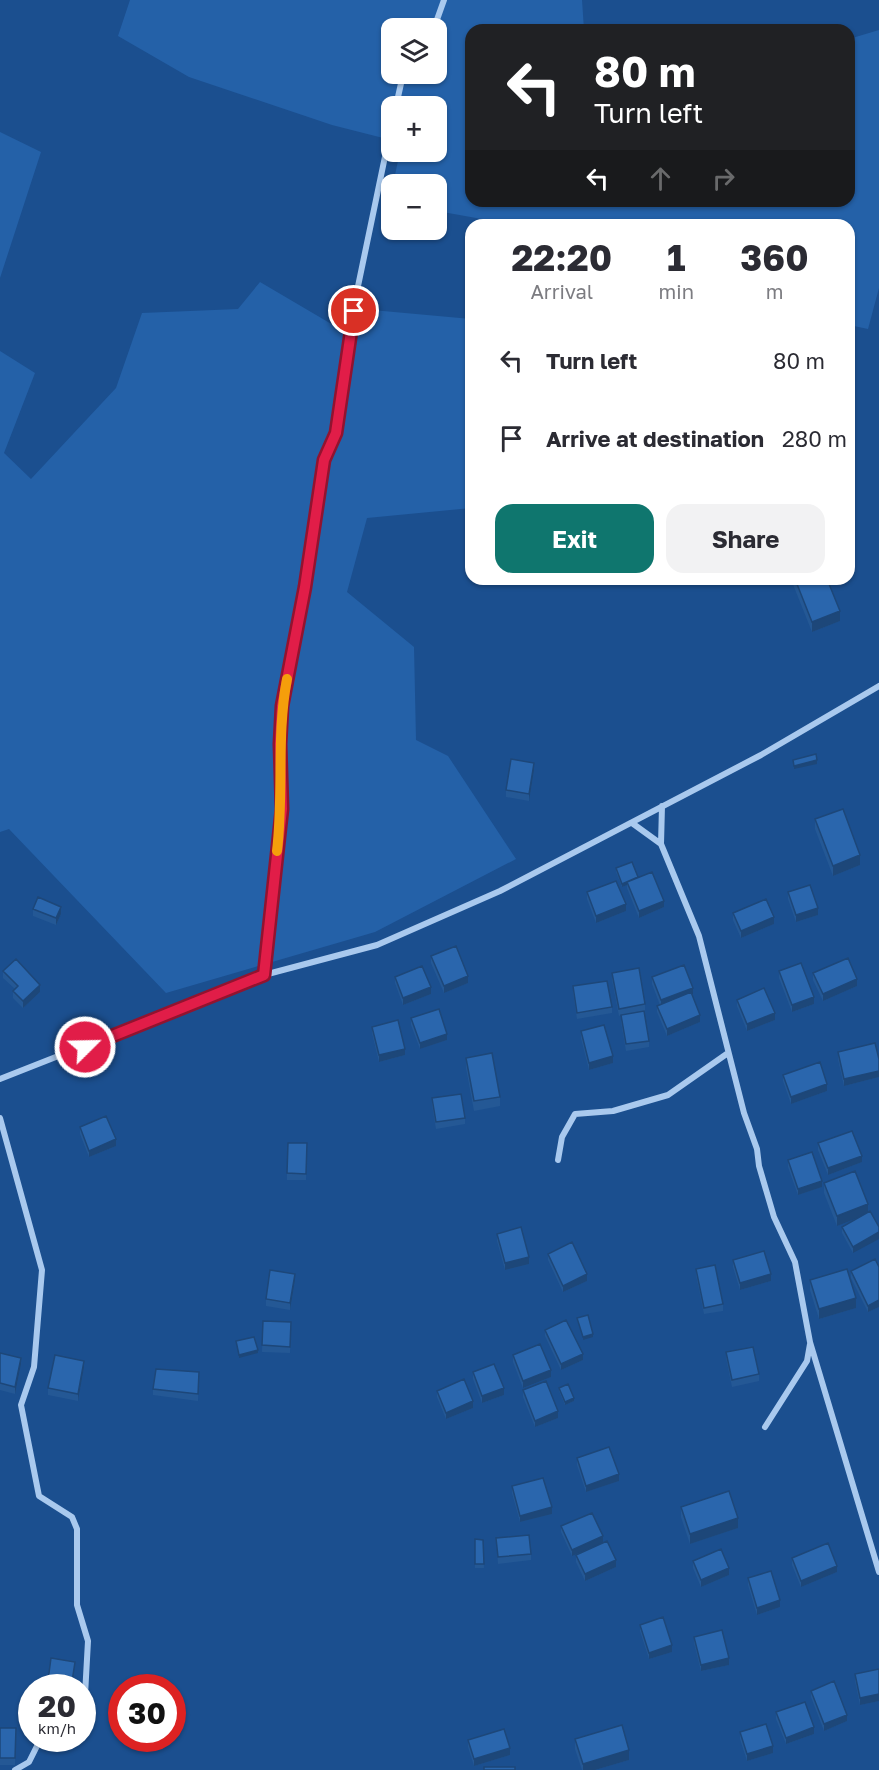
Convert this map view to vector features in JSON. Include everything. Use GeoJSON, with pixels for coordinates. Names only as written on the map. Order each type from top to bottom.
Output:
{"type":"FeatureCollection","features":[{"type":"Feature","properties":{"kind":"street"},"geometry":{"type":"LineString","coordinates":[[438,18],[444,0]]}},
{"type":"Feature","properties":{"kind":"street"},"geometry":{"type":"LineString","coordinates":[[264,975],[282,809],[280,744],[282,706],[305,587],[324,460],[336,433],[357,291],[384,162]]}},
{"type":"Feature","properties":{"kind":"street"},"geometry":{"type":"LineString","coordinates":[[0,1079],[264,975],[378,945],[500,891],[761,755],[879,686]]}},
{"type":"Feature","properties":{"kind":"street"},"geometry":{"type":"LineString","coordinates":[[662,806],[661,844],[699,936],[744,1113],[758,1149],[759,1167],[774,1217],[795,1262],[810,1341],[879,1572]]}},
{"type":"Feature","properties":{"kind":"street"},"geometry":{"type":"LineString","coordinates":[[632,823],[661,844]]}},
{"type":"Feature","properties":{"kind":"street"},"geometry":{"type":"LineString","coordinates":[[558,1160],[562,1137],[575,1114],[613,1111],[668,1095],[728,1053]]}},
{"type":"Feature","properties":{"kind":"street"},"geometry":{"type":"LineString","coordinates":[[0,1118],[42,1270],[34,1367],[21,1406],[39,1496],[72,1517],[77,1529],[77,1605],[88,1641],[85,1674]]}},
{"type":"Feature","properties":{"kind":"street"},"geometry":{"type":"LineString","coordinates":[[765,1427],[807,1361],[810,1341]]}},
{"type":"Feature","properties":{"kind":"street"},"geometry":{"type":"LineString","coordinates":[[15,1770],[29,1762],[34,1752]]}},
{"type":"Feature","properties":{"kind":"shaded area"},"geometry":{"type":"Polygon","coordinates":[[[130,0],[582,0],[584,24],[465,24],[465,207],[855,207],[855,37],[879,30],[879,288],[868,329],[855,326],[855,219],[482,219],[447,213],[447,174],[395,174],[398,162],[447,162],[447,96],[381,96],[381,137],[332,125],[189,77],[118,36],[130,0]]]}},
{"type":"Feature","properties":{"kind":"shaded area"},"geometry":{"type":"Polygon","coordinates":[[[0,132],[41,152],[0,278],[0,132]]]}},
{"type":"Feature","properties":{"kind":"shaded area"},"geometry":{"type":"Polygon","coordinates":[[[260,282],[345,332],[361,309],[465,318],[465,509],[367,518],[347,592],[414,647],[416,740],[448,756],[516,859],[375,932],[166,993],[9,829],[0,832],[0,351],[35,373],[4,453],[31,479],[116,388],[142,313],[238,309],[260,282]]]}},
{"type":"Feature","properties":{"kind":"building"},"geometry":{"type":"Polygon","coordinates":[[[797,585],[829,585],[840,611],[812,622],[797,585]]]}},
{"type":"Feature","properties":{"kind":"building"},"geometry":{"type":"Polygon","coordinates":[[[816,754],[817,760],[794,766],[793,760],[816,754]]]}},
{"type":"Feature","properties":{"kind":"building"},"geometry":{"type":"Polygon","coordinates":[[[511,759],[534,763],[529,794],[506,790],[511,759]]]}},
{"type":"Feature","properties":{"kind":"building"},"geometry":{"type":"Polygon","coordinates":[[[843,809],[860,855],[833,866],[815,819],[843,809]]]}},
{"type":"Feature","properties":{"kind":"building"},"geometry":{"type":"Polygon","coordinates":[[[632,862],[638,877],[622,884],[616,868],[632,862]]]}},
{"type":"Feature","properties":{"kind":"building"},"geometry":{"type":"Polygon","coordinates":[[[652,872],[664,901],[639,911],[627,882],[652,872]]]}},
{"type":"Feature","properties":{"kind":"building"},"geometry":{"type":"Polygon","coordinates":[[[616,881],[626,904],[596,916],[587,892],[616,881]]]}},
{"type":"Feature","properties":{"kind":"building"},"geometry":{"type":"Polygon","coordinates":[[[810,885],[818,908],[796,915],[788,892],[810,885]]]}},
{"type":"Feature","properties":{"kind":"building"},"geometry":{"type":"Polygon","coordinates":[[[38,897],[61,907],[56,918],[33,909],[38,897]]]}},
{"type":"Feature","properties":{"kind":"building"},"geometry":{"type":"Polygon","coordinates":[[[766,899],[774,917],[741,931],[733,913],[766,899]]]}},
{"type":"Feature","properties":{"kind":"building"},"geometry":{"type":"Polygon","coordinates":[[[456,946],[468,976],[444,986],[431,956],[456,946]]]}},
{"type":"Feature","properties":{"kind":"building"},"geometry":{"type":"Polygon","coordinates":[[[848,958],[857,979],[823,994],[813,973],[848,958]]]}},
{"type":"Feature","properties":{"kind":"building"},"geometry":{"type":"Polygon","coordinates":[[[16,959],[40,985],[23,1001],[13,991],[18,986],[3,971],[16,959]]]}},
{"type":"Feature","properties":{"kind":"building"},"geometry":{"type":"Polygon","coordinates":[[[801,963],[814,997],[792,1005],[779,971],[801,963]]]}},
{"type":"Feature","properties":{"kind":"building"},"geometry":{"type":"Polygon","coordinates":[[[684,965],[693,988],[661,1000],[652,977],[684,965]]]}},
{"type":"Feature","properties":{"kind":"building"},"geometry":{"type":"Polygon","coordinates":[[[422,966],[431,987],[403,998],[395,977],[422,966]]]}},
{"type":"Feature","properties":{"kind":"building"},"geometry":{"type":"Polygon","coordinates":[[[639,968],[645,1004],[619,1009],[612,973],[639,968]]]}},
{"type":"Feature","properties":{"kind":"building"},"geometry":{"type":"Polygon","coordinates":[[[607,981],[612,1007],[577,1013],[573,986],[607,981]]]}},
{"type":"Feature","properties":{"kind":"building"},"geometry":{"type":"Polygon","coordinates":[[[764,988],[775,1013],[747,1024],[737,1000],[764,988]]]}},
{"type":"Feature","properties":{"kind":"building"},"geometry":{"type":"Polygon","coordinates":[[[691,992],[700,1015],[667,1029],[657,1006],[691,992]]]}},
{"type":"Feature","properties":{"kind":"building"},"geometry":{"type":"Polygon","coordinates":[[[439,1009],[447,1034],[420,1043],[411,1018],[439,1009]]]}},
{"type":"Feature","properties":{"kind":"building"},"geometry":{"type":"Polygon","coordinates":[[[644,1011],[649,1041],[626,1044],[621,1015],[644,1011]]]}},
{"type":"Feature","properties":{"kind":"building"},"geometry":{"type":"Polygon","coordinates":[[[398,1020],[405,1049],[379,1055],[372,1027],[398,1020]]]}},
{"type":"Feature","properties":{"kind":"building"},"geometry":{"type":"Polygon","coordinates":[[[604,1025],[613,1056],[589,1063],[581,1031],[604,1025]]]}},
{"type":"Feature","properties":{"kind":"building"},"geometry":{"type":"Polygon","coordinates":[[[875,1043],[879,1071],[844,1079],[838,1052],[875,1043]]]}},
{"type":"Feature","properties":{"kind":"building"},"geometry":{"type":"Polygon","coordinates":[[[492,1053],[500,1097],[474,1101],[466,1058],[492,1053]]]}},
{"type":"Feature","properties":{"kind":"building"},"geometry":{"type":"Polygon","coordinates":[[[820,1062],[827,1084],[791,1097],[783,1075],[820,1062]]]}},
{"type":"Feature","properties":{"kind":"building"},"geometry":{"type":"Polygon","coordinates":[[[461,1094],[465,1118],[436,1122],[432,1098],[461,1094]]]}},
{"type":"Feature","properties":{"kind":"building"},"geometry":{"type":"Polygon","coordinates":[[[106,1116],[116,1139],[89,1151],[80,1127],[106,1116]]]}},
{"type":"Feature","properties":{"kind":"building"},"geometry":{"type":"Polygon","coordinates":[[[852,1131],[862,1156],[828,1168],[818,1143],[852,1131]]]}},
{"type":"Feature","properties":{"kind":"building"},"geometry":{"type":"Polygon","coordinates":[[[288,1143],[307,1143],[306,1174],[287,1173],[288,1143]]]}},
{"type":"Feature","properties":{"kind":"building"},"geometry":{"type":"Polygon","coordinates":[[[812,1152],[822,1181],[798,1189],[788,1160],[812,1152]]]}},
{"type":"Feature","properties":{"kind":"building"},"geometry":{"type":"Polygon","coordinates":[[[855,1171],[868,1204],[837,1216],[824,1183],[855,1171]]]}},
{"type":"Feature","properties":{"kind":"building"},"geometry":{"type":"Polygon","coordinates":[[[870,1211],[879,1227],[879,1232],[853,1247],[842,1227],[870,1211]]]}},
{"type":"Feature","properties":{"kind":"building"},"geometry":{"type":"Polygon","coordinates":[[[521,1227],[529,1257],[505,1263],[497,1234],[521,1227]]]}},
{"type":"Feature","properties":{"kind":"building"},"geometry":{"type":"Polygon","coordinates":[[[572,1242],[587,1274],[563,1286],[548,1254],[572,1242]]]}},
{"type":"Feature","properties":{"kind":"building"},"geometry":{"type":"Polygon","coordinates":[[[764,1251],[771,1274],[740,1283],[733,1260],[764,1251]]]}},
{"type":"Feature","properties":{"kind":"building"},"geometry":{"type":"Polygon","coordinates":[[[875,1259],[879,1267],[879,1300],[868,1306],[851,1271],[875,1259]]]}},
{"type":"Feature","properties":{"kind":"building"},"geometry":{"type":"Polygon","coordinates":[[[715,1265],[723,1304],[704,1308],[696,1269],[715,1265]]]}},
{"type":"Feature","properties":{"kind":"building"},"geometry":{"type":"Polygon","coordinates":[[[847,1269],[856,1298],[819,1309],[810,1280],[847,1269]]]}},
{"type":"Feature","properties":{"kind":"building"},"geometry":{"type":"Polygon","coordinates":[[[270,1270],[295,1274],[290,1303],[266,1299],[270,1270]]]}},
{"type":"Feature","properties":{"kind":"building"},"geometry":{"type":"Polygon","coordinates":[[[588,1315],[593,1334],[583,1337],[577,1318],[588,1315]]]}},
{"type":"Feature","properties":{"kind":"building"},"geometry":{"type":"Polygon","coordinates":[[[566,1320],[583,1354],[561,1364],[545,1330],[566,1320]]]}},
{"type":"Feature","properties":{"kind":"building"},"geometry":{"type":"Polygon","coordinates":[[[263,1321],[291,1322],[290,1347],[262,1345],[263,1321]]]}},
{"type":"Feature","properties":{"kind":"building"},"geometry":{"type":"Polygon","coordinates":[[[254,1337],[258,1350],[239,1355],[236,1341],[254,1337]]]}},
{"type":"Feature","properties":{"kind":"building"},"geometry":{"type":"Polygon","coordinates":[[[540,1344],[551,1370],[523,1381],[513,1355],[540,1344]]]}},
{"type":"Feature","properties":{"kind":"building"},"geometry":{"type":"Polygon","coordinates":[[[753,1347],[759,1374],[732,1380],[726,1352],[753,1347]]]}},
{"type":"Feature","properties":{"kind":"building"},"geometry":{"type":"Polygon","coordinates":[[[0,1353],[21,1358],[15,1387],[0,1383],[0,1353]]]}},
{"type":"Feature","properties":{"kind":"building"},"geometry":{"type":"Polygon","coordinates":[[[55,1355],[84,1361],[78,1394],[48,1388],[55,1355]]]}},
{"type":"Feature","properties":{"kind":"building"},"geometry":{"type":"Polygon","coordinates":[[[494,1364],[504,1388],[482,1396],[473,1372],[494,1364]]]}},
{"type":"Feature","properties":{"kind":"building"},"geometry":{"type":"Polygon","coordinates":[[[156,1369],[199,1372],[198,1394],[153,1389],[156,1369]]]}},
{"type":"Feature","properties":{"kind":"building"},"geometry":{"type":"Polygon","coordinates":[[[464,1379],[473,1401],[446,1413],[437,1391],[464,1379]]]}},
{"type":"Feature","properties":{"kind":"building"},"geometry":{"type":"Polygon","coordinates":[[[546,1381],[558,1411],[535,1421],[523,1390],[546,1381]]]}},
{"type":"Feature","properties":{"kind":"building"},"geometry":{"type":"Polygon","coordinates":[[[568,1384],[574,1398],[565,1402],[559,1388],[568,1384]]]}},
{"type":"Feature","properties":{"kind":"building"},"geometry":{"type":"Polygon","coordinates":[[[609,1447],[619,1474],[586,1486],[577,1458],[609,1447]]]}},
{"type":"Feature","properties":{"kind":"building"},"geometry":{"type":"Polygon","coordinates":[[[543,1478],[552,1507],[520,1516],[512,1486],[543,1478]]]}},
{"type":"Feature","properties":{"kind":"building"},"geometry":{"type":"Polygon","coordinates":[[[729,1491],[738,1518],[690,1534],[681,1507],[729,1491]]]}},
{"type":"Feature","properties":{"kind":"building"},"geometry":{"type":"Polygon","coordinates":[[[592,1513],[603,1536],[572,1550],[561,1526],[592,1513]]]}},
{"type":"Feature","properties":{"kind":"building"},"geometry":{"type":"Polygon","coordinates":[[[529,1535],[531,1554],[498,1557],[496,1538],[529,1535]]]}},
{"type":"Feature","properties":{"kind":"building"},"geometry":{"type":"Polygon","coordinates":[[[475,1539],[483,1540],[484,1564],[475,1564],[475,1539]]]}},
{"type":"Feature","properties":{"kind":"building"},"geometry":{"type":"Polygon","coordinates":[[[607,1541],[616,1560],[585,1574],[576,1555],[607,1541]]]}},
{"type":"Feature","properties":{"kind":"building"},"geometry":{"type":"Polygon","coordinates":[[[828,1543],[837,1566],[801,1581],[792,1558],[828,1543]]]}},
{"type":"Feature","properties":{"kind":"building"},"geometry":{"type":"Polygon","coordinates":[[[721,1549],[729,1568],[701,1580],[693,1561],[721,1549]]]}},
{"type":"Feature","properties":{"kind":"building"},"geometry":{"type":"Polygon","coordinates":[[[771,1571],[780,1600],[757,1608],[748,1578],[771,1571]]]}},
{"type":"Feature","properties":{"kind":"building"},"geometry":{"type":"Polygon","coordinates":[[[663,1617],[672,1645],[649,1653],[640,1625],[663,1617]]]}},
{"type":"Feature","properties":{"kind":"building"},"geometry":{"type":"Polygon","coordinates":[[[722,1630],[729,1658],[701,1665],[694,1637],[722,1630]]]}},
{"type":"Feature","properties":{"kind":"building"},"geometry":{"type":"Polygon","coordinates":[[[51,1658],[75,1662],[73,1674],[49,1674],[51,1658]]]}},
{"type":"Feature","properties":{"kind":"building"},"geometry":{"type":"Polygon","coordinates":[[[879,1669],[879,1694],[860,1698],[855,1674],[879,1669]]]}},
{"type":"Feature","properties":{"kind":"building"},"geometry":{"type":"Polygon","coordinates":[[[834,1681],[847,1715],[824,1724],[811,1691],[834,1681]]]}},
{"type":"Feature","properties":{"kind":"building"},"geometry":{"type":"Polygon","coordinates":[[[805,1702],[814,1727],[786,1738],[776,1712],[805,1702]]]}},
{"type":"Feature","properties":{"kind":"building"},"geometry":{"type":"Polygon","coordinates":[[[766,1724],[773,1746],[747,1754],[740,1732],[766,1724]]]}},
{"type":"Feature","properties":{"kind":"building"},"geometry":{"type":"Polygon","coordinates":[[[622,1725],[629,1750],[583,1764],[575,1739],[622,1725]]]}},
{"type":"Feature","properties":{"kind":"building"},"geometry":{"type":"Polygon","coordinates":[[[0,1728],[16,1728],[15,1758],[0,1758],[0,1728]]]}},
{"type":"Feature","properties":{"kind":"building"},"geometry":{"type":"Polygon","coordinates":[[[504,1729],[510,1748],[474,1759],[468,1740],[504,1729]]]}},
{"type":"Feature","properties":{"kind":"building"},"geometry":{"type":"Polygon","coordinates":[[[484,1767],[515,1767],[515,1770],[484,1770],[484,1767]]]}},
{"type":"Feature","properties":{"kind":"slow traffic"},"geometry":{"type":"LineString","coordinates":[[277,851],[282,809],[280,744],[282,706],[287,679]]}},
{"type":"Feature","properties":{"kind":"route"},"geometry":{"type":"LineString","coordinates":[[85,1047],[190,1002],[264,975],[282,809],[280,744],[282,706],[305,587],[324,460],[336,433],[354,311]]}}]}
